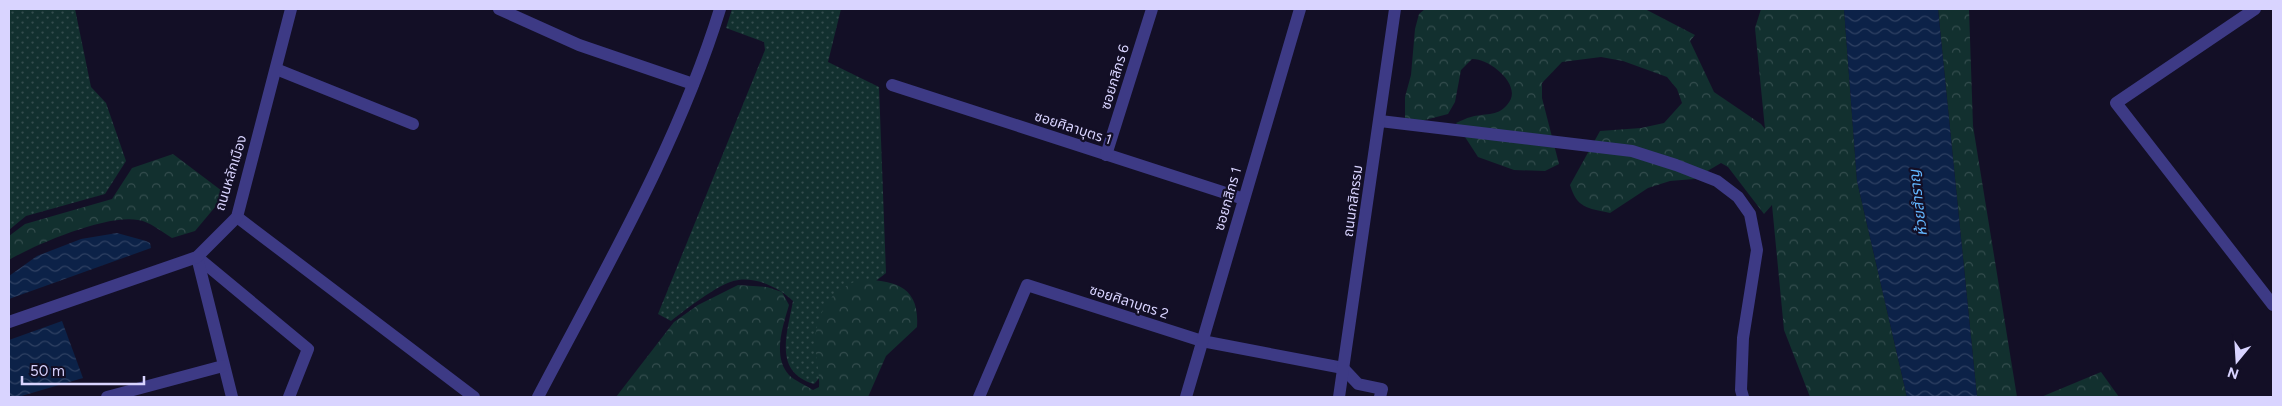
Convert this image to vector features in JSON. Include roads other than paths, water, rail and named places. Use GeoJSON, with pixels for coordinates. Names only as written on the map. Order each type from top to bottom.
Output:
{"type":"FeatureCollection","features":[{"type":"Feature","properties":{"kind":"street","name":"ถนนหลักเมือง"},"geometry":{"type":"LineString","coordinates":[[9,322],[197,257],[237,217],[291,9]]}},
{"type":"Feature","properties":{"kind":"street"},"geometry":{"type":"LineString","coordinates":[[499,9],[579,45],[693,84]]}},
{"type":"Feature","properties":{"kind":"street"},"geometry":{"type":"LineString","coordinates":[[538,397],[668,145],[693,84],[720,9]]}},
{"type":"Feature","properties":{"kind":"street","name":"ซอยกสิกร 6"},"geometry":{"type":"LineString","coordinates":[[1106,155],[1152,9]]}},
{"type":"Feature","properties":{"kind":"street","name":"ซอยกสิกร 1"},"geometry":{"type":"LineString","coordinates":[[1186,397],[1300,9]]}},
{"type":"Feature","properties":{"kind":"street","name":"ถนนกสิกรรม"},"geometry":{"type":"LineString","coordinates":[[1339,397],[1395,9]]}},
{"type":"Feature","properties":{"kind":"street"},"geometry":{"type":"LineString","coordinates":[[2255,9],[2116,104],[2273,305]]}},
{"type":"Feature","properties":{"kind":"street"},"geometry":{"type":"LineString","coordinates":[[276,69],[413,124]]}},
{"type":"Feature","properties":{"kind":"street","name":"ซอยศิลาบุตร 1"},"geometry":{"type":"LineString","coordinates":[[892,85],[1244,199]]}},
{"type":"Feature","properties":{"kind":"street"},"geometry":{"type":"LineString","coordinates":[[1380,121],[1632,151],[1717,181],[1738,197],[1750,214],[1757,250],[1743,338],[1741,390],[1743,397]]}},
{"type":"Feature","properties":{"kind":"street"},"geometry":{"type":"LineString","coordinates":[[237,217],[474,397]]}},
{"type":"Feature","properties":{"kind":"street"},"geometry":{"type":"LineString","coordinates":[[197,257],[232,397]]}},
{"type":"Feature","properties":{"kind":"street"},"geometry":{"type":"LineString","coordinates":[[197,257],[308,349],[290,397]]}},
{"type":"Feature","properties":{"kind":"street","name":"ซอยศิลาบุตร 2"},"geometry":{"type":"LineString","coordinates":[[979,397],[1027,285],[1202,342],[1343,368]]}},
{"type":"Feature","properties":{"kind":"street"},"geometry":{"type":"LineString","coordinates":[[107,397],[128,394],[223,366]]}},
{"type":"Feature","properties":{"kind":"street"},"geometry":{"type":"LineString","coordinates":[[1343,368],[1358,384],[1382,389],[1380,397]]}},
{"type":"Feature","properties":{"kind":"water","name":"ห้วยสำราญ"},"geometry":{"type":"Polygon","coordinates":[[[1844,9],[1938,9],[1977,397],[1907,397],[1857,181],[1844,9]]]}},
{"type":"Feature","properties":{"kind":"water"},"geometry":{"type":"Polygon","coordinates":[[[117,233],[146,241],[150,243],[151,248],[9,299],[9,276],[37,256],[81,239],[117,233]]]}},
{"type":"Feature","properties":{"kind":"water"},"geometry":{"type":"Polygon","coordinates":[[[62,321],[83,378],[18,397],[9,397],[9,340],[62,321]]]}}]}
